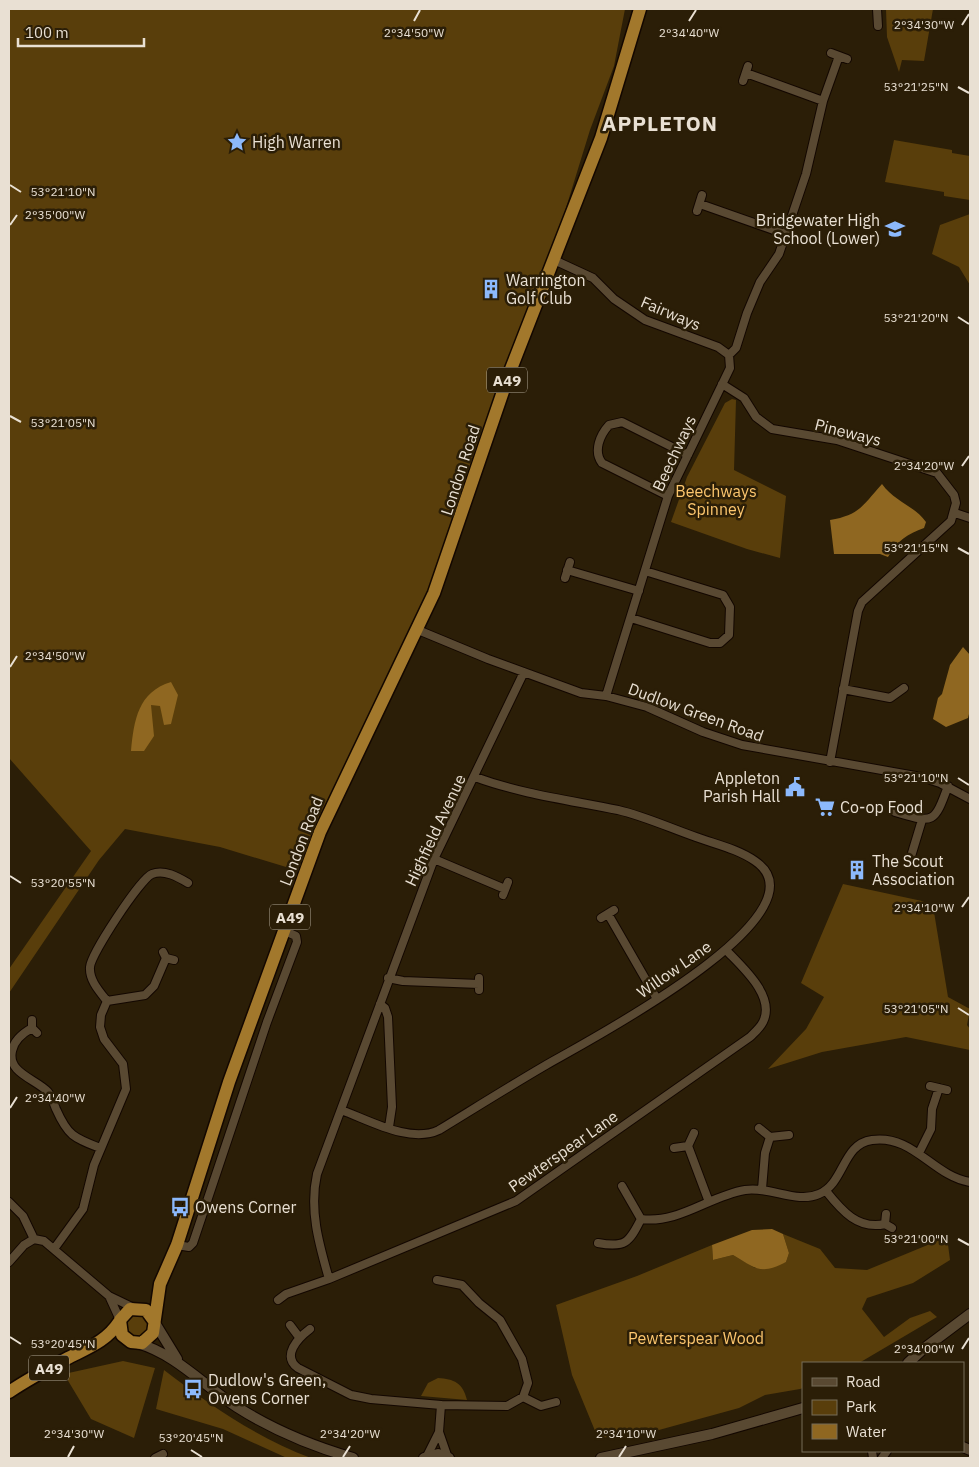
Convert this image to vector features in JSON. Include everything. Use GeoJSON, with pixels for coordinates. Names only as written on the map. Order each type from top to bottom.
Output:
{"type":"FeatureCollection","features":[{"type":"Feature","properties":{"kind":"highway","name":"London Road"},"geometry":{"type":"LineString","coordinates":[[135,1308],[148,1300],[160,1284],[177,1245],[229,1082],[331,806],[418,630],[456,532],[512,365],[601,138],[640,9]]}},
{"type":"Feature","properties":{"kind":"highway","name":"London Road"},"geometry":{"type":"LineString","coordinates":[[154,1322],[160,1284]]}},
{"type":"Feature","properties":{"kind":"highway","name":"A49"},"geometry":{"type":"LineString","coordinates":[[9,1392],[45,1370],[91,1348],[108,1336],[126,1312],[135,1308]]}},
{"type":"Feature","properties":{"kind":"highway"},"geometry":{"type":"LineString","coordinates":[[135,1308],[146,1310],[154,1322]]}},
{"type":"Feature","properties":{"kind":"highway"},"geometry":{"type":"LineString","coordinates":[[120,1321],[122,1336],[136,1343]]}},
{"type":"Feature","properties":{"kind":"highway","name":"A49"},"geometry":{"type":"LineString","coordinates":[[91,1348],[107,1344],[136,1343],[150,1337],[154,1322]]}},
{"type":"Feature","properties":{"kind":"street"},"geometry":{"type":"LineString","coordinates":[[877,9],[878,26]]}},
{"type":"Feature","properties":{"kind":"street","name":"Beechways"},"geometry":{"type":"LineString","coordinates":[[606,696],[668,496],[731,364],[729,355],[736,348],[747,313],[760,282],[778,254],[785,234],[814,146],[824,101],[843,57],[831,53]]}},
{"type":"Feature","properties":{"kind":"street"},"geometry":{"type":"LineString","coordinates":[[746,74],[824,101]]}},
{"type":"Feature","properties":{"kind":"street"},"geometry":{"type":"LineString","coordinates":[[700,203],[785,234]]}},
{"type":"Feature","properties":{"kind":"street","name":"Fairways"},"geometry":{"type":"LineString","coordinates":[[554,260],[593,278],[614,299],[645,320],[718,347],[729,355]]}},
{"type":"Feature","properties":{"kind":"street","name":"Pineways"},"geometry":{"type":"LineString","coordinates":[[722,384],[744,398],[756,417],[772,429],[837,440],[930,469],[944,479],[954,495],[955,513]]}},
{"type":"Feature","properties":{"kind":"street"},"geometry":{"type":"LineString","coordinates":[[668,496],[602,463],[598,451],[600,441],[609,426],[622,422],[688,455]]}},
{"type":"Feature","properties":{"kind":"street"},"geometry":{"type":"LineString","coordinates":[[830,762],[858,610],[862,602],[944,529],[955,513],[970,518]]}},
{"type":"Feature","properties":{"kind":"street"},"geometry":{"type":"LineString","coordinates":[[568,570],[639,591]]}},
{"type":"Feature","properties":{"kind":"street"},"geometry":{"type":"LineString","coordinates":[[631,618],[710,643],[720,643],[728,635],[730,607],[723,595],[645,571]]}},
{"type":"Feature","properties":{"kind":"street","name":"Dudlow Green Road"},"geometry":{"type":"LineString","coordinates":[[418,630],[581,693],[606,696],[647,707],[703,732],[742,746],[900,772],[948,786],[970,799]]}},
{"type":"Feature","properties":{"kind":"street","name":"Highfield Avenue"},"geometry":{"type":"LineString","coordinates":[[329,1279],[321,1250],[313,1201],[317,1174],[388,978],[434,859],[524,672]]}},
{"type":"Feature","properties":{"kind":"street"},"geometry":{"type":"LineString","coordinates":[[843,689],[890,698],[904,688]]}},
{"type":"Feature","properties":{"kind":"street","name":"Willow Lane"},"geometry":{"type":"LineString","coordinates":[[389,1128],[422,1134],[439,1130],[682,985],[726,950],[761,911],[768,899],[768,877],[757,862],[740,852],[630,814],[552,799],[475,777]]}},
{"type":"Feature","properties":{"kind":"street"},"geometry":{"type":"LineString","coordinates":[[895,812],[922,820],[932,818],[940,811],[948,786]]}},
{"type":"Feature","properties":{"kind":"street"},"geometry":{"type":"LineString","coordinates":[[909,863],[922,820]]}},
{"type":"Feature","properties":{"kind":"street"},"geometry":{"type":"LineString","coordinates":[[434,859],[505,888]]}},
{"type":"Feature","properties":{"kind":"street"},"geometry":{"type":"LineString","coordinates":[[107,1001],[94,984],[90,965],[97,948],[126,905],[144,880],[151,874],[168,874],[190,884]]}},
{"type":"Feature","properties":{"kind":"street"},"geometry":{"type":"LineString","coordinates":[[608,914],[657,999]]}},
{"type":"Feature","properties":{"kind":"street","name":"Pewterspear Lane"},"geometry":{"type":"LineString","coordinates":[[278,1300],[286,1294],[329,1279],[516,1201],[750,1037],[763,1022],[766,1002],[750,976],[726,950]]}},
{"type":"Feature","properties":{"kind":"street"},"geometry":{"type":"LineString","coordinates":[[107,1001],[135,998],[149,993],[168,957]]}},
{"type":"Feature","properties":{"kind":"street"},"geometry":{"type":"LineString","coordinates":[[388,978],[403,981],[479,984]]}},
{"type":"Feature","properties":{"kind":"street"},"geometry":{"type":"LineString","coordinates":[[54,1249],[81,1213],[100,1148],[112,1119],[125,1095],[126,1083],[123,1064],[102,1033],[100,1015],[107,1001]]}},
{"type":"Feature","properties":{"kind":"street"},"geometry":{"type":"LineString","coordinates":[[341,1110],[389,1128],[392,1107],[388,1017],[385,1008],[380,1004]]}},
{"type":"Feature","properties":{"kind":"street"},"geometry":{"type":"LineString","coordinates":[[33,1027],[20,1036],[13,1047],[11,1057],[15,1066],[47,1091],[65,1128],[71,1136],[100,1148]]}},
{"type":"Feature","properties":{"kind":"street"},"geometry":{"type":"LineString","coordinates":[[919,1153],[931,1129],[932,1109],[943,1089],[930,1086]]}},
{"type":"Feature","properties":{"kind":"street"},"geometry":{"type":"LineString","coordinates":[[759,1128],[770,1137],[789,1135]]}},
{"type":"Feature","properties":{"kind":"street"},"geometry":{"type":"LineString","coordinates":[[694,1133],[688,1146],[709,1202]]}},
{"type":"Feature","properties":{"kind":"street"},"geometry":{"type":"LineString","coordinates":[[762,1188],[765,1153],[770,1137]]}},
{"type":"Feature","properties":{"kind":"street"},"geometry":{"type":"LineString","coordinates":[[641,1219],[663,1220],[732,1194],[762,1188],[800,1198],[809,1198],[826,1191],[837,1180],[853,1149],[862,1142],[872,1140],[899,1142],[919,1153],[948,1175],[970,1182]]}},
{"type":"Feature","properties":{"kind":"street"},"geometry":{"type":"LineString","coordinates":[[674,1148],[688,1146]]}},
{"type":"Feature","properties":{"kind":"street"},"geometry":{"type":"LineString","coordinates":[[622,1186],[641,1219]]}},
{"type":"Feature","properties":{"kind":"street"},"geometry":{"type":"LineString","coordinates":[[826,1191],[838,1206],[854,1220],[872,1226],[889,1226],[886,1214]]}},
{"type":"Feature","properties":{"kind":"street"},"geometry":{"type":"LineString","coordinates":[[9,1202],[23,1216],[34,1239]]}},
{"type":"Feature","properties":{"kind":"street"},"geometry":{"type":"LineString","coordinates":[[598,1243],[615,1246],[622,1244],[630,1239],[641,1219]]}},
{"type":"Feature","properties":{"kind":"street"},"geometry":{"type":"LineString","coordinates":[[9,1262],[24,1245],[34,1239],[44,1241],[109,1296],[135,1308]]}},
{"type":"Feature","properties":{"kind":"street"},"geometry":{"type":"LineString","coordinates":[[310,1329],[299,1337],[291,1353],[294,1366],[332,1387],[371,1399],[441,1405],[498,1406],[517,1402],[523,1397],[528,1383],[528,1375],[506,1328],[462,1285],[446,1277],[437,1280]]}},
{"type":"Feature","properties":{"kind":"street"},"geometry":{"type":"LineString","coordinates":[[109,1296],[120,1321]]}},
{"type":"Feature","properties":{"kind":"street"},"geometry":{"type":"LineString","coordinates":[[909,1362],[922,1350],[969,1319]]}},
{"type":"Feature","properties":{"kind":"street"},"geometry":{"type":"LineString","coordinates":[[154,1322],[183,1366]]}},
{"type":"Feature","properties":{"kind":"street"},"geometry":{"type":"LineString","coordinates":[[290,1325],[299,1337]]}},
{"type":"Feature","properties":{"kind":"street"},"geometry":{"type":"LineString","coordinates":[[136,1343],[150,1347],[183,1366],[204,1385],[238,1408],[276,1429],[353,1458]]}},
{"type":"Feature","properties":{"kind":"street"},"geometry":{"type":"LineString","coordinates":[[523,1397],[541,1406],[556,1402]]}},
{"type":"Feature","properties":{"kind":"street"},"geometry":{"type":"LineString","coordinates":[[441,1405],[439,1432],[448,1458]]}},
{"type":"Feature","properties":{"kind":"street"},"geometry":{"type":"LineString","coordinates":[[601,1458],[712,1434],[790,1410],[802,1408]]}},
{"type":"Feature","properties":{"kind":"street"},"geometry":{"type":"LineString","coordinates":[[425,1457],[439,1432]]}},
{"type":"Feature","properties":{"kind":"street"},"geometry":{"type":"LineString","coordinates":[[425,1457],[438,1454],[448,1458]]}},
{"type":"Feature","properties":{"kind":"green space","name":"Warrington Golf Club"},"geometry":{"type":"Polygon","coordinates":[[[9,9],[625,9],[614,66],[590,130],[541,289],[459,524],[340,789],[296,870],[220,847],[125,829],[99,860],[9,993],[9,969],[91,851],[9,758],[9,9]]]}},
{"type":"Feature","properties":{"kind":"green space"},"geometry":{"type":"Polygon","coordinates":[[[886,9],[933,9],[924,61],[902,60],[899,72],[887,37],[886,9]]]}},
{"type":"Feature","properties":{"kind":"green space"},"geometry":{"type":"Polygon","coordinates":[[[894,140],[952,150],[952,153],[970,156],[970,200],[944,196],[944,192],[885,182],[894,140]]]}},
{"type":"Feature","properties":{"kind":"green space"},"geometry":{"type":"Polygon","coordinates":[[[970,214],[970,285],[959,267],[932,254],[940,225],[970,214]]]}},
{"type":"Feature","properties":{"kind":"green space","name":"Beechways Spinney"},"geometry":{"type":"Polygon","coordinates":[[[732,399],[736,400],[734,470],[786,496],[780,558],[747,549],[671,522],[687,477],[725,403],[732,399]]]}},
{"type":"Feature","properties":{"kind":"green space"},"geometry":{"type":"Polygon","coordinates":[[[843,884],[922,901],[933,906],[948,997],[970,1009],[967,1025],[970,1029],[970,1050],[906,1037],[822,1052],[768,1069],[806,1029],[824,997],[801,983],[843,884]]]}},
{"type":"Feature","properties":{"kind":"green space","name":"Pewterspear Wood"},"geometry":{"type":"Polygon","coordinates":[[[783,1234],[820,1249],[835,1268],[867,1270],[947,1237],[950,1260],[913,1283],[867,1298],[862,1309],[884,1337],[910,1318],[930,1311],[937,1317],[861,1362],[802,1362],[802,1388],[765,1395],[739,1408],[648,1433],[598,1438],[572,1375],[556,1305],[637,1276],[712,1245],[713,1260],[733,1255],[755,1268],[786,1262],[789,1253],[783,1234]]]}},
{"type":"Feature","properties":{"kind":"green space"},"geometry":{"type":"Polygon","coordinates":[[[137,1315],[145,1318],[148,1326],[145,1334],[137,1337],[129,1334],[126,1326],[129,1318],[137,1315]]]}},
{"type":"Feature","properties":{"kind":"green space"},"geometry":{"type":"Polygon","coordinates":[[[123,1361],[155,1368],[134,1438],[91,1419],[64,1374],[123,1361]]]}},
{"type":"Feature","properties":{"kind":"green space"},"geometry":{"type":"Polygon","coordinates":[[[164,1370],[234,1420],[272,1441],[311,1458],[287,1458],[223,1429],[156,1409],[164,1370]]]}},
{"type":"Feature","properties":{"kind":"green space"},"geometry":{"type":"Polygon","coordinates":[[[438,1378],[449,1379],[457,1383],[463,1390],[467,1400],[421,1396],[428,1383],[438,1378]]]}},
{"type":"Feature","properties":{"kind":"water"},"geometry":{"type":"Polygon","coordinates":[[[882,484],[926,522],[924,528],[903,539],[888,557],[880,554],[834,554],[830,520],[855,512],[882,484]]]}},
{"type":"Feature","properties":{"kind":"water"},"geometry":{"type":"Polygon","coordinates":[[[963,647],[970,655],[970,710],[968,718],[946,727],[933,719],[938,698],[942,694],[950,665],[963,647]]]}},
{"type":"Feature","properties":{"kind":"water"},"geometry":{"type":"Polygon","coordinates":[[[171,682],[178,695],[171,724],[164,725],[160,706],[151,705],[154,736],[144,751],[131,751],[136,718],[145,700],[151,693],[171,682]]]}},
{"type":"Feature","properties":{"kind":"water"},"geometry":{"type":"Polygon","coordinates":[[[772,1229],[783,1234],[789,1253],[786,1262],[770,1268],[759,1269],[733,1255],[713,1260],[712,1245],[752,1230],[772,1229]]]}},
{"type":"Feature","properties":{"kind":"place","name":"High Warren"},"geometry":{"type":"Point","coordinates":[237,142]}},
{"type":"Feature","properties":{"kind":"place","name":"Bridgewater High School (Lower)"},"geometry":{"type":"Point","coordinates":[895,229]}},
{"type":"Feature","properties":{"kind":"place","name":"Warrington Golf Club"},"geometry":{"type":"Point","coordinates":[491,289]}},
{"type":"Feature","properties":{"kind":"place","name":"Appleton Parish Hall"},"geometry":{"type":"Point","coordinates":[795,787]}},
{"type":"Feature","properties":{"kind":"place","name":"Co-op Food"},"geometry":{"type":"Point","coordinates":[825,807]}},
{"type":"Feature","properties":{"kind":"place","name":"The Scout Association"},"geometry":{"type":"Point","coordinates":[857,870]}},
{"type":"Feature","properties":{"kind":"place","name":"Owens Corner"},"geometry":{"type":"Point","coordinates":[180,1207]}},
{"type":"Feature","properties":{"kind":"place","name":"Dudlow's Green, Owens Corner"},"geometry":{"type":"Point","coordinates":[193,1389]}},
{"type":"Feature","properties":{"kind":"district","name":"APPLETON"},"geometry":{"type":"Point","coordinates":[660,123]}}]}
